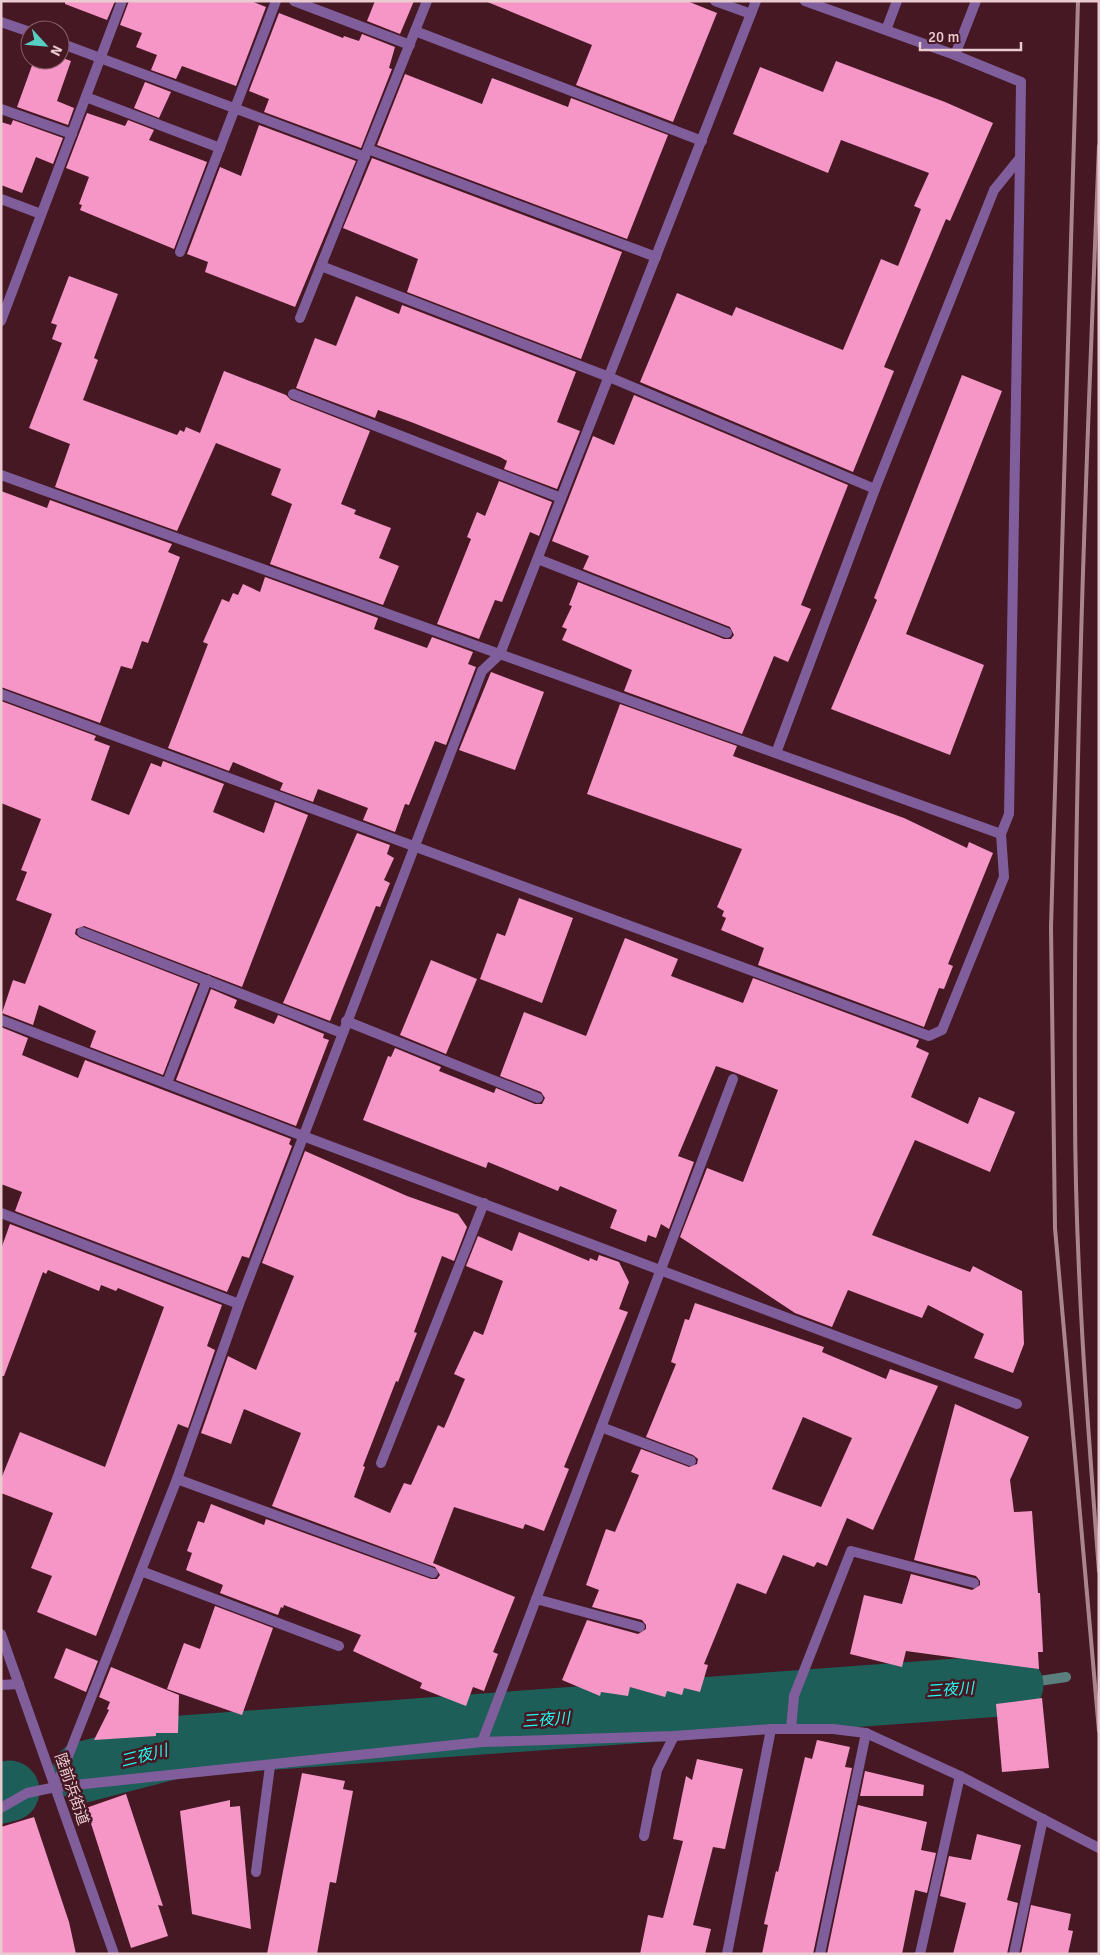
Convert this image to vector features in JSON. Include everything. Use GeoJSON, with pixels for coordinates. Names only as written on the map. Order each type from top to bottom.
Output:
{"type":"FeatureCollection","features":[{"type":"Feature","properties":{"kind":"street"},"geometry":{"type":"LineString","coordinates":[[1,321],[122,1]]}},
{"type":"Feature","properties":{"kind":"street"},"geometry":{"type":"LineString","coordinates":[[180,252],[276,1]]}},
{"type":"Feature","properties":{"kind":"street"},"geometry":{"type":"LineString","coordinates":[[294,1],[410,44]]}},
{"type":"Feature","properties":{"kind":"street"},"geometry":{"type":"LineString","coordinates":[[300,318],[427,1]]}},
{"type":"Feature","properties":{"kind":"street"},"geometry":{"type":"LineString","coordinates":[[716,1],[751,14]]}},
{"type":"Feature","properties":{"kind":"street"},"geometry":{"type":"LineString","coordinates":[[56,1787],[177,1479],[238,1304],[482,671],[500,654],[756,1]]}},
{"type":"Feature","properties":{"kind":"street"},"geometry":{"type":"LineString","coordinates":[[1,694],[929,1036],[942,1030],[1004,877],[1001,834],[1009,814],[1021,82],[825,5],[805,1]]}},
{"type":"Feature","properties":{"kind":"street"},"geometry":{"type":"LineString","coordinates":[[886,30],[897,1]]}},
{"type":"Feature","properties":{"kind":"street"},"geometry":{"type":"LineString","coordinates":[[955,55],[976,1]]}},
{"type":"Feature","properties":{"kind":"street"},"geometry":{"type":"LineString","coordinates":[[1,22],[20,29]]}},
{"type":"Feature","properties":{"kind":"street"},"geometry":{"type":"LineString","coordinates":[[416,31],[702,141]]}},
{"type":"Feature","properties":{"kind":"street"},"geometry":{"type":"LineString","coordinates":[[70,46],[236,108],[656,257]]}},
{"type":"Feature","properties":{"kind":"street"},"geometry":{"type":"LineString","coordinates":[[86,97],[220,148]]}},
{"type":"Feature","properties":{"kind":"street"},"geometry":{"type":"LineString","coordinates":[[1,109],[72,134]]}},
{"type":"Feature","properties":{"kind":"street"},"geometry":{"type":"LineString","coordinates":[[776,753],[875,489],[994,190],[1020,158]]}},
{"type":"Feature","properties":{"kind":"street"},"geometry":{"type":"LineString","coordinates":[[1,199],[42,214]]}},
{"type":"Feature","properties":{"kind":"street"},"geometry":{"type":"LineString","coordinates":[[321,266],[609,378],[875,489]]}},
{"type":"Feature","properties":{"kind":"street"},"geometry":{"type":"LineString","coordinates":[[293,394],[561,498]]}},
{"type":"Feature","properties":{"kind":"street"},"geometry":{"type":"LineString","coordinates":[[1,475],[1001,834]]}},
{"type":"Feature","properties":{"kind":"street"},"geometry":{"type":"LineString","coordinates":[[538,559],[727,633]]}},
{"type":"Feature","properties":{"kind":"street"},"geometry":{"type":"LineString","coordinates":[[82,932],[342,1033]]}},
{"type":"Feature","properties":{"kind":"street"},"geometry":{"type":"LineString","coordinates":[[167,1083],[207,980]]}},
{"type":"Feature","properties":{"kind":"street"},"geometry":{"type":"LineString","coordinates":[[1,1020],[303,1136],[1017,1404]]}},
{"type":"Feature","properties":{"kind":"street"},"geometry":{"type":"LineString","coordinates":[[346,1021],[538,1098]]}},
{"type":"Feature","properties":{"kind":"street"},"geometry":{"type":"LineString","coordinates":[[482,1742],[733,1079]]}},
{"type":"Feature","properties":{"kind":"street"},"geometry":{"type":"LineString","coordinates":[[381,1463],[484,1203]]}},
{"type":"Feature","properties":{"kind":"street"},"geometry":{"type":"LineString","coordinates":[[1,1213],[238,1304]]}},
{"type":"Feature","properties":{"kind":"street"},"geometry":{"type":"LineString","coordinates":[[602,1427],[691,1461]]}},
{"type":"Feature","properties":{"kind":"street"},"geometry":{"type":"LineString","coordinates":[[177,1479],[433,1573]]}},
{"type":"Feature","properties":{"kind":"street"},"geometry":{"type":"LineString","coordinates":[[791,1729],[794,1696],[851,1551],[974,1583]]}},
{"type":"Feature","properties":{"kind":"street"},"geometry":{"type":"LineString","coordinates":[[141,1571],[340,1646]]}},
{"type":"Feature","properties":{"kind":"street"},"geometry":{"type":"LineString","coordinates":[[536,1600],[640,1627]]}},
{"type":"Feature","properties":{"kind":"street","name":"陸前浜街道"},"geometry":{"type":"LineString","coordinates":[[1,1634],[114,1954]]}},
{"type":"Feature","properties":{"kind":"street"},"geometry":{"type":"LineString","coordinates":[[1,1685],[19,1684]]}},
{"type":"Feature","properties":{"kind":"street"},"geometry":{"type":"LineString","coordinates":[[1,1808],[27,1793],[56,1787],[270,1766],[482,1742],[674,1736],[770,1729],[833,1729],[866,1733],[960,1776],[1099,1848]]}},
{"type":"Feature","properties":{"kind":"street"},"geometry":{"type":"LineString","coordinates":[[727,1954],[770,1729]]}},
{"type":"Feature","properties":{"kind":"street"},"geometry":{"type":"LineString","coordinates":[[820,1954],[866,1733]]}},
{"type":"Feature","properties":{"kind":"street"},"geometry":{"type":"LineString","coordinates":[[644,1836],[657,1770],[674,1736]]}},
{"type":"Feature","properties":{"kind":"street"},"geometry":{"type":"LineString","coordinates":[[256,1872],[270,1766]]}},
{"type":"Feature","properties":{"kind":"street"},"geometry":{"type":"LineString","coordinates":[[920,1954],[960,1776]]}},
{"type":"Feature","properties":{"kind":"street"},"geometry":{"type":"LineString","coordinates":[[1014,1954],[1043,1819]]}},
{"type":"Feature","properties":{"kind":"building"},"geometry":{"type":"Polygon","coordinates":[[[65,1],[115,1],[107,20],[65,4],[65,1]]]}},
{"type":"Feature","properties":{"kind":"building"},"geometry":{"type":"Polygon","coordinates":[[[129,1],[251,1],[266,7],[236,86],[182,66],[176,79],[151,70],[157,55],[136,47],[142,33],[120,25],[129,1]]]}},
{"type":"Feature","properties":{"kind":"building"},"geometry":{"type":"Polygon","coordinates":[[[375,1],[414,1],[400,34],[367,21],[375,1]]]}},
{"type":"Feature","properties":{"kind":"building"},"geometry":{"type":"Polygon","coordinates":[[[485,1],[687,1],[717,13],[673,122],[576,85],[592,45],[485,1]]]}},
{"type":"Feature","properties":{"kind":"building"},"geometry":{"type":"Polygon","coordinates":[[[279,13],[343,38],[344,36],[359,41],[362,34],[395,47],[389,68],[392,69],[361,148],[264,112],[269,99],[249,91],[279,13]]]}},
{"type":"Feature","properties":{"kind":"building"},"geometry":{"type":"Polygon","coordinates":[[[836,61],[945,102],[993,123],[950,221],[946,219],[884,367],[894,371],[853,472],[640,382],[677,293],[732,316],[736,307],[843,350],[881,259],[898,266],[921,209],[914,206],[929,173],[841,140],[828,173],[733,134],[760,67],[823,92],[836,61]]]}},
{"type":"Feature","properties":{"kind":"building"},"geometry":{"type":"Polygon","coordinates":[[[30,70],[68,70],[57,101],[74,108],[68,125],[17,107],[30,70]]]}},
{"type":"Feature","properties":{"kind":"building"},"geometry":{"type":"Polygon","coordinates":[[[405,74],[482,104],[492,78],[568,107],[571,98],[668,135],[627,239],[377,145],[405,74]]]}},
{"type":"Feature","properties":{"kind":"building"},"geometry":{"type":"Polygon","coordinates":[[[145,82],[171,92],[159,118],[134,108],[145,82]]]}},
{"type":"Feature","properties":{"kind":"building"},"geometry":{"type":"Polygon","coordinates":[[[87,113],[125,126],[128,120],[154,130],[149,140],[207,162],[174,249],[80,210],[82,205],[79,204],[89,177],[66,168],[87,113]]]}},
{"type":"Feature","properties":{"kind":"building"},"geometry":{"type":"Polygon","coordinates":[[[13,120],[63,138],[53,164],[36,157],[22,193],[1,185],[1,122],[11,125],[13,120]]]}},
{"type":"Feature","properties":{"kind":"building"},"geometry":{"type":"Polygon","coordinates":[[[259,125],[356,161],[295,307],[205,272],[208,262],[187,254],[220,167],[241,176],[259,125]]]}},
{"type":"Feature","properties":{"kind":"building"},"geometry":{"type":"Polygon","coordinates":[[[372,158],[622,252],[581,359],[407,292],[418,259],[343,228],[372,158]]]}},
{"type":"Feature","properties":{"kind":"building"},"geometry":{"type":"Polygon","coordinates":[[[69,276],[118,294],[94,358],[98,360],[83,400],[177,435],[180,430],[184,432],[186,427],[200,433],[224,371],[370,431],[341,504],[356,510],[354,514],[391,528],[379,558],[399,566],[383,605],[270,564],[292,504],[271,495],[281,469],[216,443],[177,531],[55,487],[70,444],[29,428],[62,343],[52,339],[57,325],[51,323],[69,276]]]}},
{"type":"Feature","properties":{"kind":"building"},"geometry":{"type":"Polygon","coordinates":[[[356,296],[399,314],[402,305],[576,372],[557,422],[580,431],[557,489],[504,469],[507,461],[500,457],[411,422],[378,410],[375,418],[296,388],[315,338],[336,346],[356,296]]]}},
{"type":"Feature","properties":{"kind":"building"},"geometry":{"type":"Polygon","coordinates":[[[962,375],[1002,391],[906,634],[984,665],[950,755],[831,709],[877,600],[874,598],[962,375]]]}},
{"type":"Feature","properties":{"kind":"building"},"geometry":{"type":"Polygon","coordinates":[[[634,395],[848,485],[801,605],[811,609],[788,662],[774,656],[742,734],[624,691],[632,670],[562,640],[567,629],[562,627],[572,606],[569,605],[578,582],[724,639],[731,639],[734,635],[730,627],[583,569],[589,556],[552,541],[593,436],[614,445],[634,395]]]}},
{"type":"Feature","properties":{"kind":"building"},"geometry":{"type":"Polygon","coordinates":[[[499,481],[552,502],[539,536],[530,532],[502,602],[495,600],[479,639],[437,624],[471,539],[467,537],[477,512],[485,516],[499,481]]]}},
{"type":"Feature","properties":{"kind":"building"},"geometry":{"type":"Polygon","coordinates":[[[1,491],[47,508],[50,500],[172,544],[168,552],[180,557],[148,643],[142,641],[132,669],[121,666],[100,723],[1,687],[1,491]]]}},
{"type":"Feature","properties":{"kind":"building"},"geometry":{"type":"Polygon","coordinates":[[[265,577],[378,618],[374,629],[427,648],[432,637],[473,652],[468,664],[476,667],[446,745],[435,741],[409,805],[405,804],[395,832],[363,820],[368,808],[318,789],[313,802],[280,790],[283,783],[233,762],[229,771],[168,748],[208,644],[203,642],[222,599],[229,602],[233,593],[238,595],[243,584],[260,592],[265,577]]]}},
{"type":"Feature","properties":{"kind":"building"},"geometry":{"type":"Polygon","coordinates":[[[491,672],[544,692],[515,770],[459,750],[491,672]]]}},
{"type":"Feature","properties":{"kind":"building"},"geometry":{"type":"Polygon","coordinates":[[[1,701],[96,736],[94,740],[110,746],[91,800],[129,815],[151,763],[161,767],[163,761],[224,784],[213,812],[264,833],[275,802],[308,815],[242,987],[84,926],[76,929],[75,934],[80,938],[198,984],[163,1075],[90,1047],[96,1031],[39,1005],[33,1025],[2,1013],[13,980],[25,984],[52,914],[16,900],[27,872],[21,870],[41,819],[1,803],[1,701]]]}},
{"type":"Feature","properties":{"kind":"building"},"geometry":{"type":"Polygon","coordinates":[[[620,704],[737,746],[733,756],[904,818],[967,848],[969,842],[993,853],[948,964],[953,966],[944,989],[939,988],[924,1027],[758,965],[764,948],[721,930],[726,918],[722,916],[724,911],[717,907],[742,849],[587,794],[620,704]]]}},
{"type":"Feature","properties":{"kind":"building"},"geometry":{"type":"Polygon","coordinates":[[[357,833],[390,845],[387,854],[394,858],[384,880],[390,883],[380,907],[376,906],[330,1021],[283,1003],[357,833]]]}},
{"type":"Feature","properties":{"kind":"building"},"geometry":{"type":"Polygon","coordinates":[[[519,898],[573,918],[542,1003],[480,979],[497,933],[505,936],[519,898]]]}},
{"type":"Feature","properties":{"kind":"building"},"geometry":{"type":"Polygon","coordinates":[[[625,938],[678,959],[671,976],[743,1003],[753,978],[919,1040],[916,1047],[929,1053],[911,1097],[968,1124],[979,1097],[1015,1112],[990,1172],[915,1140],[872,1235],[970,1272],[973,1266],[1022,1291],[1024,1344],[1013,1373],[974,1358],[984,1334],[928,1305],[922,1318],[848,1290],[832,1327],[795,1313],[680,1237],[707,1168],[743,1182],[778,1090],[736,1073],[716,1066],[678,1156],[694,1162],[669,1229],[661,1224],[656,1238],[648,1235],[646,1242],[610,1228],[617,1210],[560,1186],[558,1191],[488,1162],[486,1168],[363,1120],[388,1056],[391,1057],[395,1048],[441,1067],[439,1071],[494,1093],[496,1088],[535,1104],[542,1104],[545,1098],[541,1092],[500,1076],[524,1012],[586,1036],[625,938]]]}},
{"type":"Feature","properties":{"kind":"building"},"geometry":{"type":"Polygon","coordinates":[[[431,960],[477,979],[446,1054],[400,1035],[431,960]]]}},
{"type":"Feature","properties":{"kind":"building"},"geometry":{"type":"Polygon","coordinates":[[[211,989],[237,1000],[234,1008],[274,1024],[278,1015],[324,1034],[323,1038],[329,1040],[296,1126],[176,1080],[211,989]]]}},
{"type":"Feature","properties":{"kind":"building"},"geometry":{"type":"Polygon","coordinates":[[[1,1027],[28,1038],[22,1055],[78,1078],[85,1060],[291,1139],[289,1144],[292,1146],[249,1258],[242,1256],[227,1292],[15,1211],[22,1192],[1,1184],[1,1027]]]}},
{"type":"Feature","properties":{"kind":"building"},"geometry":{"type":"Polygon","coordinates":[[[305,1151],[407,1196],[458,1214],[467,1227],[454,1261],[442,1256],[414,1332],[417,1333],[363,1466],[365,1467],[354,1497],[390,1513],[404,1483],[411,1485],[438,1425],[444,1428],[465,1379],[454,1374],[474,1331],[483,1335],[503,1281],[466,1266],[478,1236],[512,1251],[519,1232],[589,1261],[590,1258],[597,1261],[599,1255],[619,1262],[629,1282],[619,1309],[628,1312],[564,1467],[569,1469],[544,1531],[525,1524],[523,1529],[454,1507],[433,1563],[515,1597],[493,1652],[498,1654],[484,1691],[473,1687],[466,1706],[420,1688],[422,1683],[353,1651],[361,1635],[284,1605],[283,1608],[281,1607],[278,1615],[220,1593],[223,1585],[186,1570],[192,1553],[187,1551],[198,1521],[204,1523],[211,1504],[264,1525],[266,1519],[431,1579],[437,1579],[440,1575],[435,1567],[272,1506],[301,1433],[244,1409],[231,1444],[201,1433],[228,1356],[256,1370],[294,1276],[262,1263],[305,1151]]]}},
{"type":"Feature","properties":{"kind":"building"},"geometry":{"type":"Polygon","coordinates":[[[10,1224],[222,1305],[207,1346],[215,1350],[188,1428],[178,1424],[96,1636],[37,1612],[52,1576],[31,1568],[53,1513],[1,1493],[1,1479],[20,1432],[105,1467],[164,1307],[118,1288],[116,1291],[101,1285],[99,1291],[48,1270],[46,1274],[43,1272],[4,1376],[1,1376],[1,1249],[10,1224]]]}},
{"type":"Feature","properties":{"kind":"building"},"geometry":{"type":"Polygon","coordinates":[[[695,1303],[824,1347],[822,1352],[886,1379],[890,1369],[938,1386],[873,1530],[847,1518],[827,1566],[817,1562],[814,1567],[783,1555],[766,1594],[737,1583],[704,1664],[708,1665],[700,1692],[684,1688],[682,1695],[667,1691],[665,1697],[630,1687],[628,1696],[601,1692],[600,1696],[562,1680],[587,1620],[638,1634],[646,1629],[646,1625],[642,1620],[592,1607],[599,1590],[586,1585],[606,1529],[615,1532],[639,1475],[631,1472],[641,1449],[689,1467],[697,1464],[698,1459],[693,1455],[646,1437],[676,1364],[671,1362],[685,1319],[689,1320],[695,1303]],[[803,1417],[772,1489],[821,1507],[852,1438],[803,1417]]]}},
{"type":"Feature","properties":{"kind":"building"},"geometry":{"type":"Polygon","coordinates":[[[955,1404],[1029,1437],[1010,1480],[1014,1512],[1032,1511],[1038,1593],[1040,1593],[1043,1652],[1038,1652],[1039,1669],[906,1651],[902,1667],[850,1654],[864,1595],[902,1604],[911,1574],[972,1590],[980,1585],[980,1581],[976,1576],[914,1560],[955,1404]]]}},
{"type":"Feature","properties":{"kind":"building"},"geometry":{"type":"Polygon","coordinates":[[[215,1606],[273,1628],[242,1715],[167,1689],[184,1643],[200,1649],[215,1606]]]}},
{"type":"Feature","properties":{"kind":"building"},"geometry":{"type":"Polygon","coordinates":[[[66,1648],[98,1661],[86,1692],[54,1678],[66,1648]]]}},
{"type":"Feature","properties":{"kind":"building"},"geometry":{"type":"Polygon","coordinates":[[[111,1667],[179,1695],[178,1733],[156,1733],[156,1736],[94,1740],[109,1710],[107,1709],[110,1702],[99,1697],[111,1667]]]}},
{"type":"Feature","properties":{"kind":"building"},"geometry":{"type":"Polygon","coordinates":[[[1042,1698],[1049,1768],[1002,1772],[996,1704],[1042,1698]]]}},
{"type":"Feature","properties":{"kind":"building"},"geometry":{"type":"Polygon","coordinates":[[[817,1740],[850,1747],[845,1767],[852,1768],[813,1954],[762,1954],[768,1925],[764,1924],[805,1757],[812,1759],[817,1740]]]}},
{"type":"Feature","properties":{"kind":"building"},"geometry":{"type":"Polygon","coordinates":[[[697,1759],[743,1769],[725,1849],[713,1847],[693,1925],[711,1929],[705,1954],[640,1954],[648,1915],[663,1918],[683,1841],[673,1839],[686,1776],[692,1780],[697,1759]]]}},
{"type":"Feature","properties":{"kind":"building"},"geometry":{"type":"Polygon","coordinates":[[[865,1771],[924,1785],[923,1796],[860,1796],[865,1771]]]}},
{"type":"Feature","properties":{"kind":"building"},"geometry":{"type":"Polygon","coordinates":[[[302,1773],[345,1781],[343,1789],[353,1791],[336,1883],[330,1882],[317,1954],[267,1954],[302,1773]]]}},
{"type":"Feature","properties":{"kind":"building"},"geometry":{"type":"Polygon","coordinates":[[[126,1794],[163,1906],[158,1905],[168,1936],[131,1948],[86,1808],[126,1794]]]}},
{"type":"Feature","properties":{"kind":"building"},"geometry":{"type":"Polygon","coordinates":[[[230,1800],[230,1807],[240,1806],[251,1929],[192,1914],[180,1811],[230,1800]]]}},
{"type":"Feature","properties":{"kind":"building"},"geometry":{"type":"Polygon","coordinates":[[[858,1805],[927,1822],[921,1850],[936,1853],[927,1893],[915,1890],[902,1954],[827,1954],[858,1805]]]}},
{"type":"Feature","properties":{"kind":"building"},"geometry":{"type":"Polygon","coordinates":[[[34,1817],[69,1922],[76,1954],[1,1954],[1,1827],[34,1817]]]}},
{"type":"Feature","properties":{"kind":"building"},"geometry":{"type":"Polygon","coordinates":[[[977,1834],[1021,1845],[1007,1900],[1018,1903],[1007,1954],[953,1954],[966,1903],[940,1896],[949,1856],[971,1860],[977,1834]]]}},
{"type":"Feature","properties":{"kind":"building"},"geometry":{"type":"Polygon","coordinates":[[[1031,1905],[1071,1914],[1068,1930],[1073,1931],[1068,1954],[1021,1954],[1031,1905]]]}},
{"type":"Feature","properties":{"kind":"waterway"},"geometry":{"type":"LineString","coordinates":[[1013,1685],[1066,1677]]}},
{"type":"Feature","properties":{"kind":"waterway","name":"三夜川"},"geometry":{"type":"LineString","coordinates":[[83,1772],[183,1746],[1013,1685]]}},
{"type":"Feature","properties":{"kind":"waterway","name":"三夜川"},"geometry":{"type":"LineString","coordinates":[[1,1793],[9,1791]]}},
{"type":"Feature","properties":{"kind":"railway"},"geometry":{"type":"LineString","coordinates":[[1078,1],[1051,927],[1055,1228],[1099,1731]]}},
{"type":"Feature","properties":{"kind":"railway"},"geometry":{"type":"LineString","coordinates":[[1099,146],[1081,626],[1075,986],[1079,1281],[1099,1571]]}}]}
